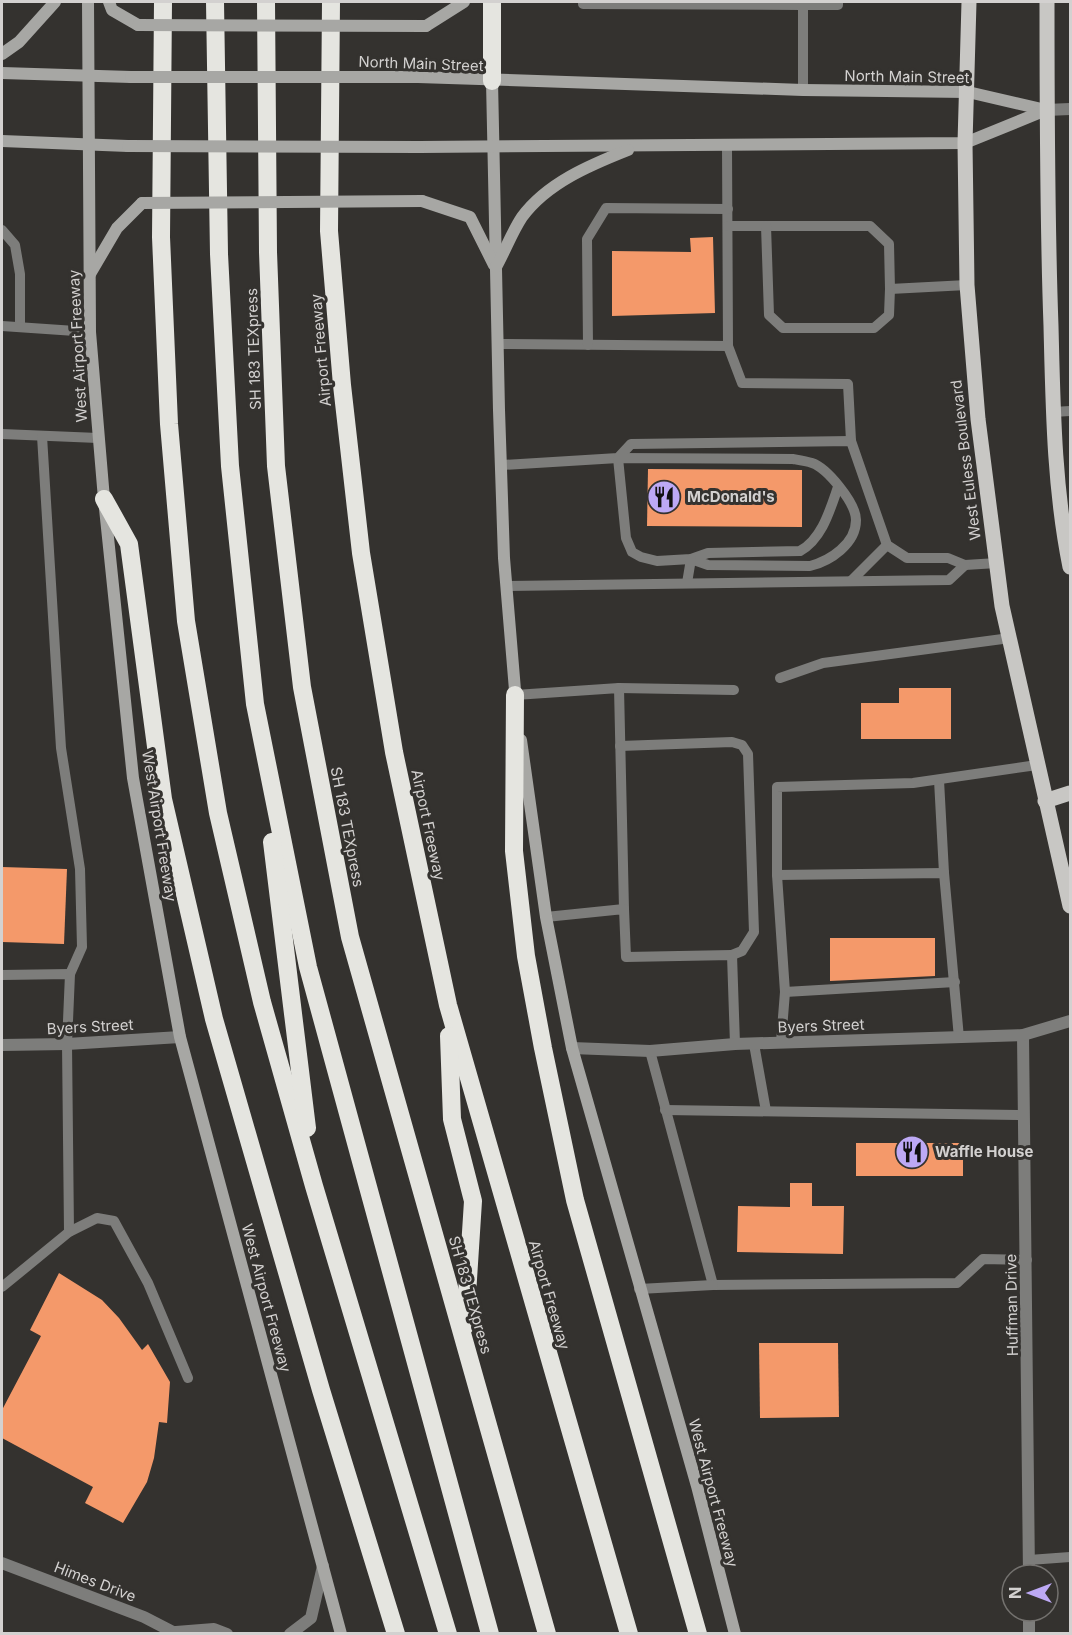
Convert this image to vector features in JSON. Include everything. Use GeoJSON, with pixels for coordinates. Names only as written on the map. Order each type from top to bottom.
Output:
{"type":"FeatureCollection","features":[{"type":"Feature","properties":{"kind":"highway"},"geometry":{"type":"LineString","coordinates":[[163,2],[161,237],[169,424],[186,621],[218,813],[262,1002],[314,1186],[448,1634]]}},
{"type":"Feature","properties":{"kind":"highway","name":"SH 183 TEXpress"},"geometry":{"type":"LineString","coordinates":[[215,2],[219,254],[230,466],[255,704],[308,967],[490,1634]]}},
{"type":"Feature","properties":{"kind":"highway","name":"SH 183 TEXpress"},"geometry":{"type":"LineString","coordinates":[[266,2],[268,252],[276,466],[302,687],[350,937],[547,1634]]}},
{"type":"Feature","properties":{"kind":"highway","name":"Airport Freeway"},"geometry":{"type":"LineString","coordinates":[[331,2],[329,231],[354,486],[372,624],[394,752],[448,1005],[629,1634]]}},
{"type":"Feature","properties":{"kind":"highway"},"geometry":{"type":"LineString","coordinates":[[492,2],[492,81]]}},
{"type":"Feature","properties":{"kind":"highway"},"geometry":{"type":"LineString","coordinates":[[104,499],[129,544],[162,799],[214,1019],[321,1390],[396,1634]]}},
{"type":"Feature","properties":{"kind":"highway"},"geometry":{"type":"LineString","coordinates":[[515,695],[514,851],[526,956],[543,1048],[575,1200],[698,1634]]}},
{"type":"Feature","properties":{"kind":"highway"},"geometry":{"type":"LineString","coordinates":[[255,704],[314,1186]]}},
{"type":"Feature","properties":{"kind":"highway"},"geometry":{"type":"LineString","coordinates":[[448,1005],[452,1119],[473,1201],[464,1340]]}},
{"type":"Feature","properties":{"kind":"main road"},"geometry":{"type":"LineString","coordinates":[[2,54],[19,42],[55,2]]}},
{"type":"Feature","properties":{"kind":"main road","name":"West Airport Freeway"},"geometry":{"type":"LineString","coordinates":[[88,2],[90,332],[104,499],[134,778],[180,1037],[341,1634]]}},
{"type":"Feature","properties":{"kind":"main road"},"geometry":{"type":"LineString","coordinates":[[109,2],[112,10],[138,25],[426,26],[464,2]]}},
{"type":"Feature","properties":{"kind":"main road","name":"West Euless Boulevard"},"geometry":{"type":"LineString","coordinates":[[969,2],[966,143],[967,285],[978,419],[1002,606],[1045,801],[1071,906]]}},
{"type":"Feature","properties":{"kind":"main road"},"geometry":{"type":"LineString","coordinates":[[1047,2],[1053,412],[1063,532],[1071,567]]}},
{"type":"Feature","properties":{"kind":"main road","name":"North Main Street"},"geometry":{"type":"LineString","coordinates":[[2,73],[131,77],[418,77],[803,90],[968,92],[1047,110]]}},
{"type":"Feature","properties":{"kind":"main road","name":"West Airport Freeway"},"geometry":{"type":"LineString","coordinates":[[492,81],[492,148],[506,586],[515,695],[546,917],[572,1048],[697,1486],[735,1634]]}},
{"type":"Feature","properties":{"kind":"main road"},"geometry":{"type":"LineString","coordinates":[[2,141],[128,146],[492,148],[966,143],[1047,110]]}},
{"type":"Feature","properties":{"kind":"main road"},"geometry":{"type":"LineString","coordinates":[[496,268],[523,217],[560,182],[596,162],[637,147]]}},
{"type":"Feature","properties":{"kind":"main road"},"geometry":{"type":"LineString","coordinates":[[89,277],[117,228],[142,203],[422,201],[470,218],[496,268]]}},
{"type":"Feature","properties":{"kind":"main road"},"geometry":{"type":"LineString","coordinates":[[1045,801],[1071,793]]}},
{"type":"Feature","properties":{"kind":"street"},"geometry":{"type":"LineString","coordinates":[[1047,110],[1071,109]]}},
{"type":"Feature","properties":{"kind":"street","name":"Byers Street"},"geometry":{"type":"LineString","coordinates":[[572,1048],[650,1052],[735,1044],[1023,1035],[1071,1021]]}},
{"type":"Feature","properties":{"kind":"street","name":"Huffman Drive"},"geometry":{"type":"LineString","coordinates":[[1023,1035],[1029,1560]]}},
{"type":"Feature","properties":{"kind":"street","name":"Byers Street"},"geometry":{"type":"LineString","coordinates":[[2,1045],[66,1044],[180,1037]]}},
{"type":"Feature","properties":{"kind":"street","name":"Himes Drive"},"geometry":{"type":"LineString","coordinates":[[2,1563],[177,1633],[214,1629],[227,1634]]}},
{"type":"Feature","properties":{"kind":"street"},"geometry":{"type":"LineString","coordinates":[[290,1634],[311,1618],[323,1566]]}},
{"type":"Feature","properties":{"kind":"lane"},"geometry":{"type":"LineString","coordinates":[[583,2],[583,4],[802,5],[838,5],[838,2]]}},
{"type":"Feature","properties":{"kind":"lane"},"geometry":{"type":"LineString","coordinates":[[802,5],[803,90]]}},
{"type":"Feature","properties":{"kind":"lane"},"geometry":{"type":"LineString","coordinates":[[727,146],[728,346],[742,383],[848,384],[851,441],[887,545],[907,558],[948,558],[966,565],[997,563]]}},
{"type":"Feature","properties":{"kind":"lane"},"geometry":{"type":"LineString","coordinates":[[588,345],[587,239],[606,208],[728,209]]}},
{"type":"Feature","properties":{"kind":"lane"},"geometry":{"type":"LineString","coordinates":[[728,226],[766,226],[870,226],[889,244],[889,315],[874,328],[783,328],[769,315],[766,226]]}},
{"type":"Feature","properties":{"kind":"lane"},"geometry":{"type":"LineString","coordinates":[[2,230],[15,245],[18,264],[20,326]]}},
{"type":"Feature","properties":{"kind":"lane"},"geometry":{"type":"LineString","coordinates":[[890,289],[967,285]]}},
{"type":"Feature","properties":{"kind":"lane"},"geometry":{"type":"LineString","coordinates":[[2,326],[90,332]]}},
{"type":"Feature","properties":{"kind":"lane"},"geometry":{"type":"LineString","coordinates":[[498,344],[728,346]]}},
{"type":"Feature","properties":{"kind":"lane"},"geometry":{"type":"LineString","coordinates":[[1053,412],[1071,411]]}},
{"type":"Feature","properties":{"kind":"lane"},"geometry":{"type":"LineString","coordinates":[[2,434],[98,438]]}},
{"type":"Feature","properties":{"kind":"lane"},"geometry":{"type":"LineString","coordinates":[[42,436],[61,748],[80,869],[82,947],[70,974],[66,1044],[69,1233]]}},
{"type":"Feature","properties":{"kind":"lane"},"geometry":{"type":"LineString","coordinates":[[838,487],[817,536],[808,547],[800,551],[708,553],[691,559],[657,561],[640,557],[632,552],[625,530],[618,458],[631,444],[851,441]]}},
{"type":"Feature","properties":{"kind":"lane"},"geometry":{"type":"LineString","coordinates":[[502,465],[618,458],[793,459],[812,462],[826,471],[852,506],[856,518],[855,527],[841,551],[826,562],[810,566],[708,565],[691,559]]}},
{"type":"Feature","properties":{"kind":"lane"},"geometry":{"type":"LineString","coordinates":[[851,581],[887,545]]}},
{"type":"Feature","properties":{"kind":"lane"},"geometry":{"type":"LineString","coordinates":[[687,583],[691,559]]}},
{"type":"Feature","properties":{"kind":"lane"},"geometry":{"type":"LineString","coordinates":[[506,586],[949,579],[966,565]]}},
{"type":"Feature","properties":{"kind":"lane"},"geometry":{"type":"LineString","coordinates":[[780,678],[823,663],[1010,638]]}},
{"type":"Feature","properties":{"kind":"lane"},"geometry":{"type":"LineString","coordinates":[[619,688],[620,746],[624,909],[626,957],[732,955],[742,951],[754,933],[748,754],[742,745],[732,742],[620,746]]}},
{"type":"Feature","properties":{"kind":"lane"},"geometry":{"type":"LineString","coordinates":[[515,695],[619,688],[734,690]]}},
{"type":"Feature","properties":{"kind":"lane"},"geometry":{"type":"LineString","coordinates":[[781,1042],[785,992],[777,875],[777,788],[913,783],[1037,765]]}},
{"type":"Feature","properties":{"kind":"lane"},"geometry":{"type":"LineString","coordinates":[[939,780],[944,873],[959,1038]]}},
{"type":"Feature","properties":{"kind":"lane"},"geometry":{"type":"LineString","coordinates":[[777,875],[944,873]]}},
{"type":"Feature","properties":{"kind":"lane"},"geometry":{"type":"LineString","coordinates":[[546,917],[624,909]]}},
{"type":"Feature","properties":{"kind":"lane"},"geometry":{"type":"LineString","coordinates":[[732,955],[735,1044]]}},
{"type":"Feature","properties":{"kind":"lane"},"geometry":{"type":"LineString","coordinates":[[2,975],[70,974]]}},
{"type":"Feature","properties":{"kind":"lane"},"geometry":{"type":"LineString","coordinates":[[785,992],[955,982]]}},
{"type":"Feature","properties":{"kind":"lane"},"geometry":{"type":"LineString","coordinates":[[754,1044],[766,1111]]}},
{"type":"Feature","properties":{"kind":"lane"},"geometry":{"type":"LineString","coordinates":[[650,1052],[713,1285]]}},
{"type":"Feature","properties":{"kind":"lane"},"geometry":{"type":"LineString","coordinates":[[665,1110],[1024,1115]]}},
{"type":"Feature","properties":{"kind":"lane"},"geometry":{"type":"LineString","coordinates":[[2,1287],[69,1233],[97,1218],[114,1221],[147,1283],[188,1378]]}},
{"type":"Feature","properties":{"kind":"lane"},"geometry":{"type":"LineString","coordinates":[[639,1289],[713,1285],[957,1283],[983,1259],[1027,1260]]}},
{"type":"Feature","properties":{"kind":"lane"},"geometry":{"type":"LineString","coordinates":[[1029,1560],[1071,1557]]}},
{"type":"Feature","properties":{"kind":"building"},"geometry":{"type":"Polygon","coordinates":[[[713,237],[715,313],[612,316],[612,251],[691,252],[690,238],[713,237]]]}},
{"type":"Feature","properties":{"kind":"building"},"geometry":{"type":"Polygon","coordinates":[[[648,469],[802,470],[802,527],[647,526],[648,469]]]}},
{"type":"Feature","properties":{"kind":"building"},"geometry":{"type":"Polygon","coordinates":[[[899,688],[951,688],[951,739],[861,739],[861,703],[899,703],[899,688]]]}},
{"type":"Feature","properties":{"kind":"building"},"geometry":{"type":"Polygon","coordinates":[[[2,867],[67,869],[64,944],[2,942],[2,867]]]}},
{"type":"Feature","properties":{"kind":"building"},"geometry":{"type":"Polygon","coordinates":[[[830,938],[935,938],[935,976],[830,981],[830,938]]]}},
{"type":"Feature","properties":{"kind":"building"},"geometry":{"type":"Polygon","coordinates":[[[856,1143],[963,1143],[963,1176],[856,1176],[856,1143]]]}},
{"type":"Feature","properties":{"kind":"building"},"geometry":{"type":"Polygon","coordinates":[[[790,1183],[812,1183],[812,1206],[844,1206],[843,1254],[737,1252],[738,1206],[790,1207],[790,1183]]]}},
{"type":"Feature","properties":{"kind":"building"},"geometry":{"type":"Polygon","coordinates":[[[59,1273],[102,1300],[119,1318],[142,1350],[148,1344],[170,1382],[167,1423],[159,1422],[154,1458],[147,1482],[123,1523],[85,1503],[93,1487],[2,1438],[2,1410],[41,1336],[30,1330],[59,1273]]]}},
{"type":"Feature","properties":{"kind":"building"},"geometry":{"type":"Polygon","coordinates":[[[759,1343],[838,1343],[839,1417],[760,1418],[759,1343]]]}},
{"type":"Feature","properties":{"kind":"place","name":"McDonald's"},"geometry":{"type":"Point","coordinates":[664,497]}},
{"type":"Feature","properties":{"kind":"place","name":"Waffle House"},"geometry":{"type":"Point","coordinates":[912,1152]}}]}
